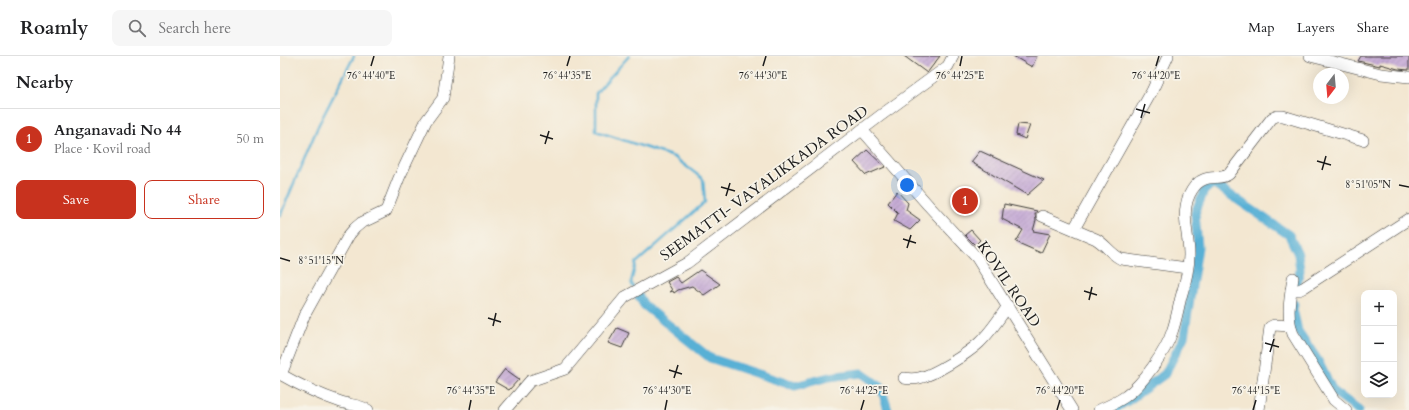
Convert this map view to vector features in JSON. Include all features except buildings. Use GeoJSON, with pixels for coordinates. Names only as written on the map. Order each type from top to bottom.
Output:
{"type":"FeatureCollection","features":[{"type":"Feature","properties":{"kind":"street"},"geometry":{"type":"LineString","coordinates":[[368,410],[364,407],[342,403],[301,386],[280,374],[304,316],[349,235],[361,223],[386,211],[399,178],[426,121],[443,98],[449,56]]}},
{"type":"Feature","properties":{"kind":"street","name":"SEEMATTI- VAYALIKKADA ROAD"},"geometry":{"type":"LineString","coordinates":[[504,410],[530,381],[565,369],[625,297],[686,263],[948,66],[953,56]]}},
{"type":"Feature","properties":{"kind":"street"},"geometry":{"type":"LineString","coordinates":[[1074,229],[1152,91],[1168,56]]}},
{"type":"Feature","properties":{"kind":"street"},"geometry":{"type":"LineString","coordinates":[[1310,56],[1326,58],[1382,74],[1409,77]]}},
{"type":"Feature","properties":{"kind":"street"},"geometry":{"type":"LineString","coordinates":[[1099,410],[1126,396],[1135,388],[1150,370],[1166,346],[1172,333],[1186,279],[1189,256],[1185,226],[1186,202],[1192,189],[1201,181],[1208,178],[1224,177],[1229,174],[1272,118],[1277,116],[1283,116],[1363,140]]}},
{"type":"Feature","properties":{"kind":"street","name":"KOVIL ROAD"},"geometry":{"type":"LineString","coordinates":[[862,130],[977,258],[1072,410]]}},
{"type":"Feature","properties":{"kind":"street"},"geometry":{"type":"LineString","coordinates":[[1042,216],[1102,242],[1121,259],[1187,268]]}},
{"type":"Feature","properties":{"kind":"street"},"geometry":{"type":"LineString","coordinates":[[1291,290],[1299,290],[1303,288],[1409,219]]}},
{"type":"Feature","properties":{"kind":"street"},"geometry":{"type":"LineString","coordinates":[[1293,278],[1289,316],[1290,326],[1297,341],[1322,382],[1334,400],[1346,410]]}},
{"type":"Feature","properties":{"kind":"street"},"geometry":{"type":"LineString","coordinates":[[904,378],[921,378],[960,358],[978,344],[992,329],[1008,306]]}},
{"type":"Feature","properties":{"kind":"street"},"geometry":{"type":"LineString","coordinates":[[1259,410],[1270,327],[1274,325],[1290,326]]}},
{"type":"Feature","properties":{"kind":"waterway"},"geometry":{"type":"LineString","coordinates":[[280,216],[319,124],[354,56]]}},
{"type":"Feature","properties":{"kind":"waterway"},"geometry":{"type":"LineString","coordinates":[[629,56],[596,93],[596,131],[674,157],[703,179],[705,202],[636,263],[631,282],[633,287]]}},
{"type":"Feature","properties":{"kind":"waterway"},"geometry":{"type":"LineString","coordinates":[[1117,407],[1165,374],[1184,337],[1198,247],[1195,213],[1204,191],[1213,183],[1289,235],[1298,254],[1300,270],[1296,290]]}},
{"type":"Feature","properties":{"kind":"waterway"},"geometry":{"type":"LineString","coordinates":[[638,295],[644,305],[710,358],[795,386],[829,377],[861,373],[881,387],[888,410]]}},
{"type":"Feature","properties":{"kind":"waterway"},"geometry":{"type":"LineString","coordinates":[[1294,304],[1293,309],[1298,331],[1317,359],[1333,391],[1359,410]]}},
{"type":"Feature","properties":{"kind":"place","name":"Anganavadi No 44"},"geometry":{"type":"Point","coordinates":[965,201]}}]}
